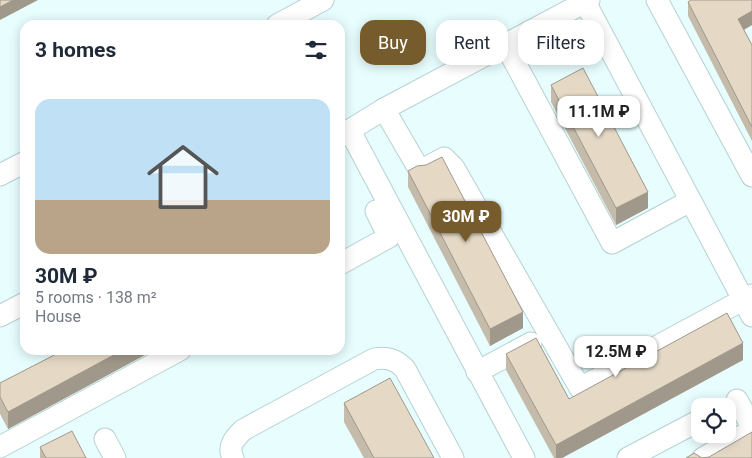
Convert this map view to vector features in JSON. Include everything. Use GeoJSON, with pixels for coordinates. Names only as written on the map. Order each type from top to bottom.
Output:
{"type":"FeatureCollection","features":[{"type":"Feature","properties":{"kind":"street"},"geometry":{"type":"LineString","coordinates":[[286,20],[323,0]]}},
{"type":"Feature","properties":{"kind":"street"},"geometry":{"type":"LineString","coordinates":[[657,0],[752,176]]}},
{"type":"Feature","properties":{"kind":"street"},"geometry":{"type":"LineString","coordinates":[[384,109],[420,171],[444,158],[454,168],[580,388],[749,303],[690,201],[587,1],[508,42]]}},
{"type":"Feature","properties":{"kind":"street"},"geometry":{"type":"LineString","coordinates":[[508,50],[612,243],[690,201]]}},
{"type":"Feature","properties":{"kind":"street"},"geometry":{"type":"LineString","coordinates":[[345,134],[384,109],[466,65]]}},
{"type":"Feature","properties":{"kind":"street"},"geometry":{"type":"LineString","coordinates":[[345,139],[389,237],[345,261]]}},
{"type":"Feature","properties":{"kind":"street"},"geometry":{"type":"LineString","coordinates":[[345,139],[524,458]]}},
{"type":"Feature","properties":{"kind":"street"},"geometry":{"type":"LineString","coordinates":[[0,175],[20,165]]}},
{"type":"Feature","properties":{"kind":"street"},"geometry":{"type":"LineString","coordinates":[[0,316],[20,306]]}},
{"type":"Feature","properties":{"kind":"street"},"geometry":{"type":"LineString","coordinates":[[477,372],[549,333]]}},
{"type":"Feature","properties":{"kind":"street"},"geometry":{"type":"LineString","coordinates":[[0,447],[171,355]]}},
{"type":"Feature","properties":{"kind":"street"},"geometry":{"type":"LineString","coordinates":[[233,458],[230,453],[232,441],[243,430],[374,360],[384,358],[400,363],[405,369],[453,458]]}},
{"type":"Feature","properties":{"kind":"street"},"geometry":{"type":"LineString","coordinates":[[703,458],[752,429],[738,400]]}},
{"type":"Feature","properties":{"kind":"street"},"geometry":{"type":"LineString","coordinates":[[628,458],[691,425]]}},
{"type":"Feature","properties":{"kind":"street"},"geometry":{"type":"LineString","coordinates":[[105,440],[115,458]]}},
{"type":"Feature","properties":{"kind":"building"},"geometry":{"type":"Polygon","coordinates":[[[0,0],[13,0],[0,7],[0,0]]]}},
{"type":"Feature","properties":{"kind":"building"},"geometry":{"type":"Polygon","coordinates":[[[691,0],[752,0],[752,11],[738,19],[752,45],[752,127],[688,2],[691,0]]]}},
{"type":"Feature","properties":{"kind":"building"},"geometry":{"type":"Polygon","coordinates":[[[583,68],[648,192],[616,208],[551,85],[583,68]]]}},
{"type":"Feature","properties":{"kind":"building"},"geometry":{"type":"Polygon","coordinates":[[[442,157],[523,312],[490,329],[408,171],[442,157]]]}},
{"type":"Feature","properties":{"kind":"building"},"geometry":{"type":"Polygon","coordinates":[[[727,313],[743,343],[556,445],[506,354],[536,338],[569,399],[727,313]]]}},
{"type":"Feature","properties":{"kind":"building"},"geometry":{"type":"Polygon","coordinates":[[[54,355],[114,355],[8,412],[0,397],[0,383],[54,355]]]}},
{"type":"Feature","properties":{"kind":"building"},"geometry":{"type":"Polygon","coordinates":[[[390,378],[434,458],[374,458],[344,403],[390,378]]]}},
{"type":"Feature","properties":{"kind":"building"},"geometry":{"type":"Polygon","coordinates":[[[72,431],[86,458],[46,458],[40,447],[72,431]]]}},
{"type":"Feature","properties":{"kind":"building"},"geometry":{"type":"Polygon","coordinates":[[[752,432],[752,458],[702,458],[709,457],[736,443],[752,432]]]}},
{"type":"Feature","properties":{"kind":"building"},"geometry":{"type":"Polygon","coordinates":[[[694,453],[702,458],[686,458],[694,453]]]}}]}
